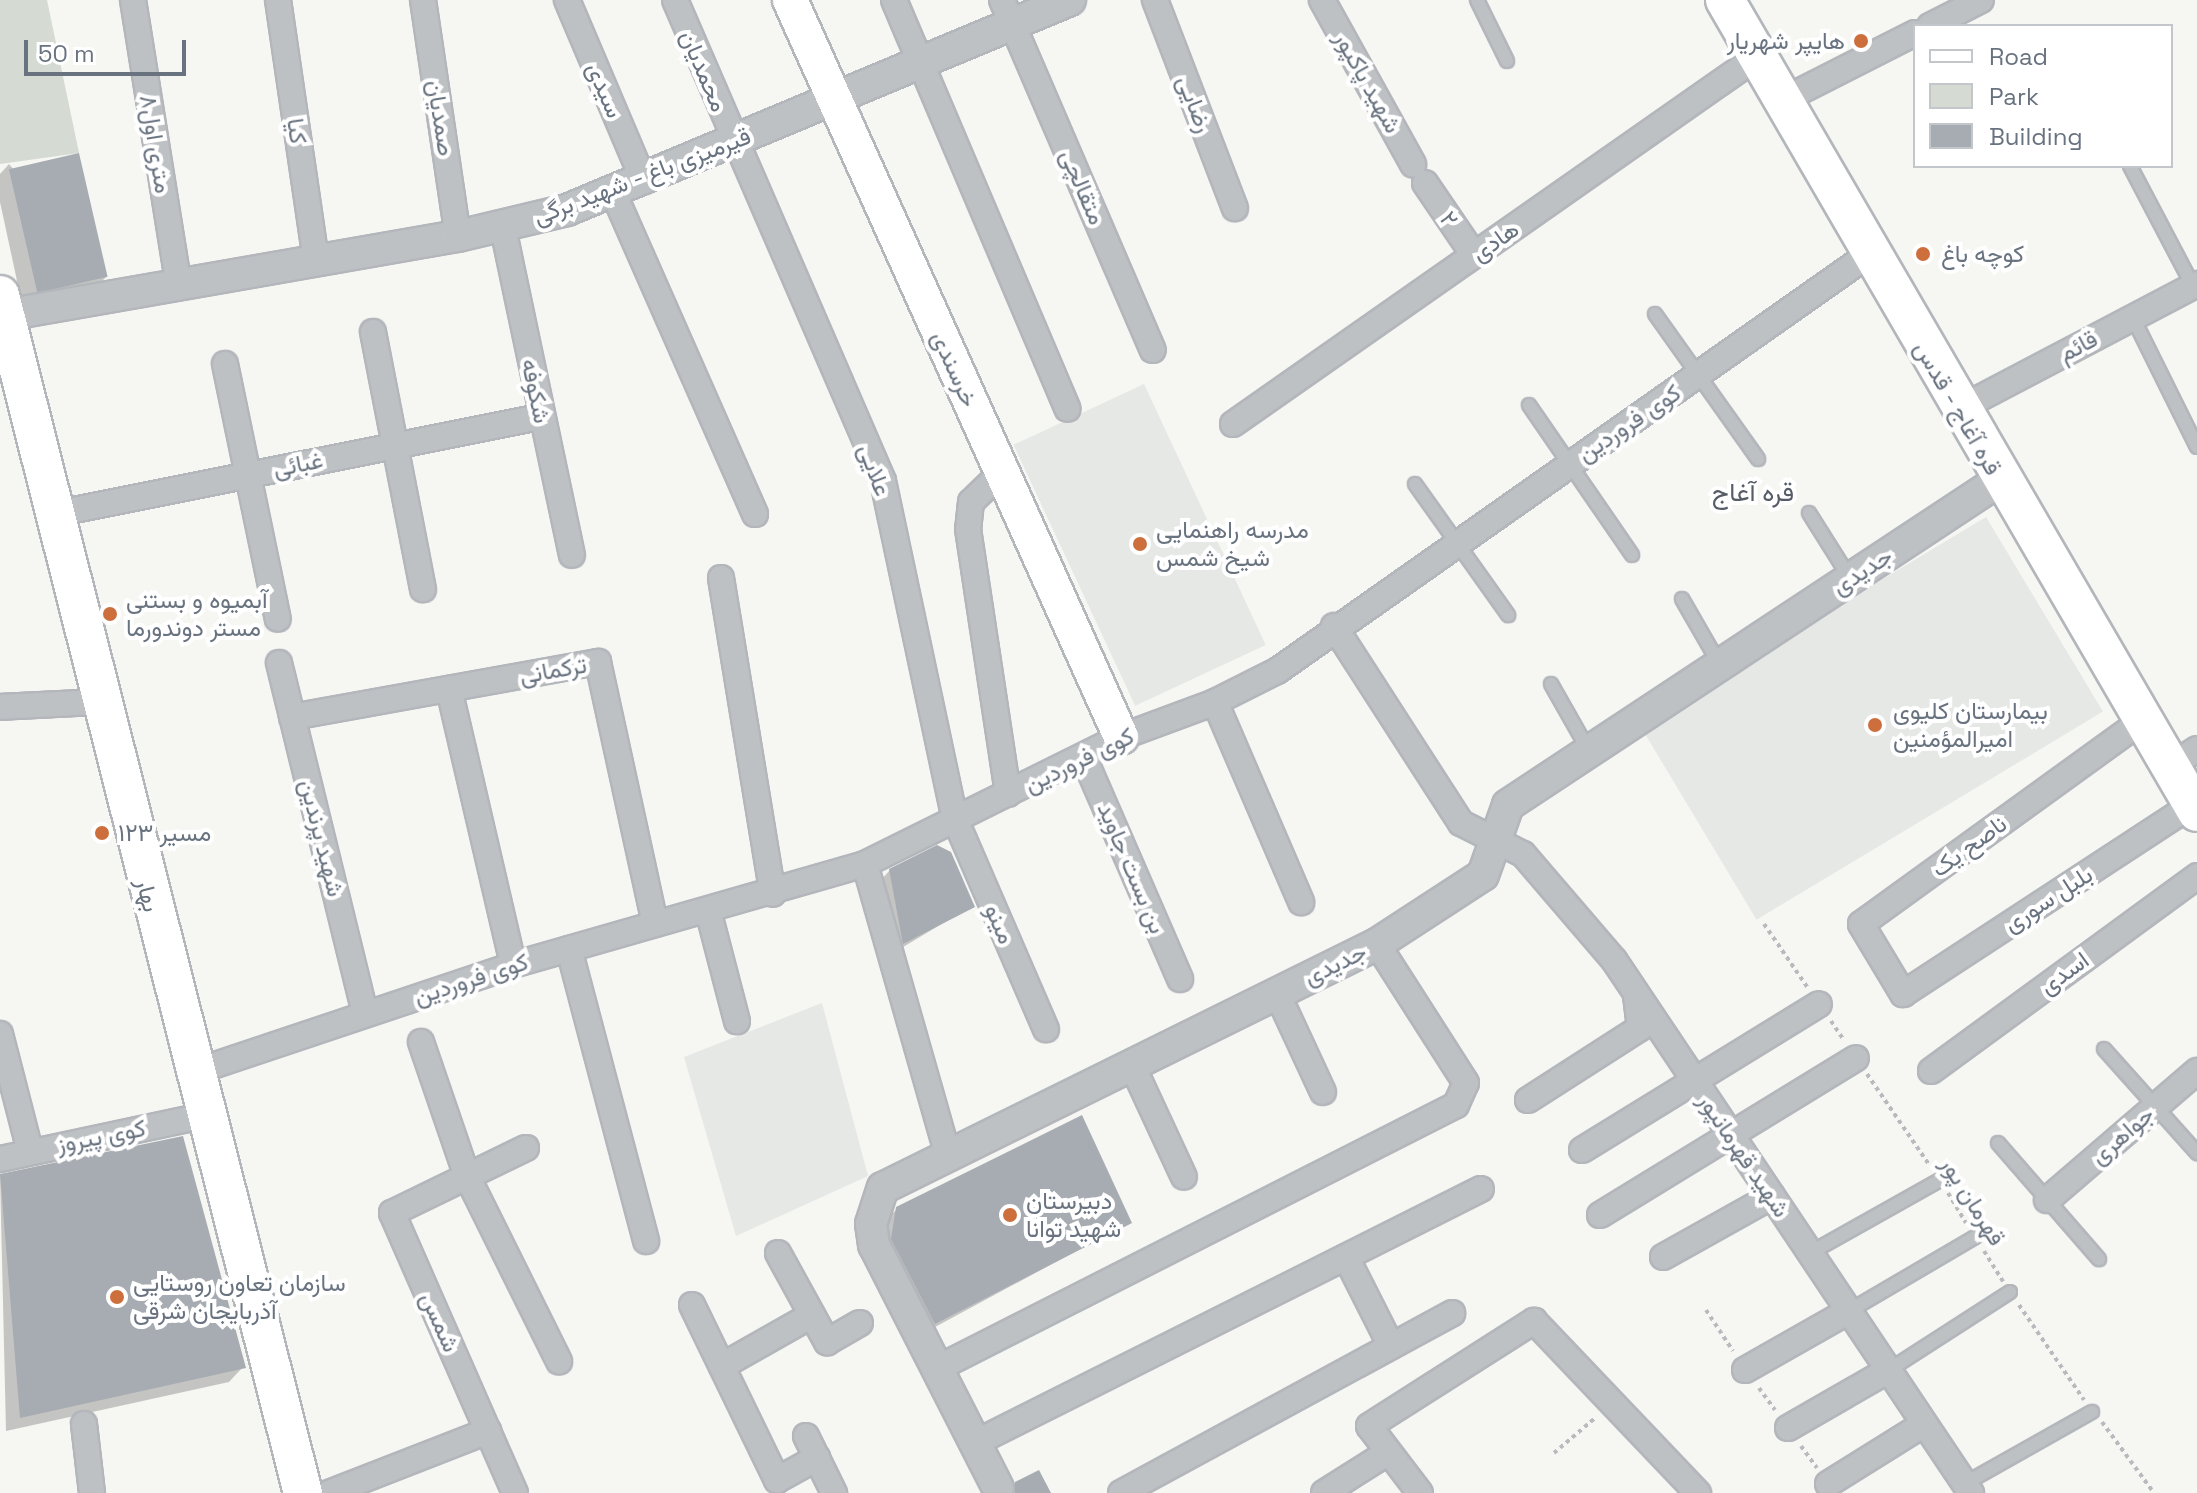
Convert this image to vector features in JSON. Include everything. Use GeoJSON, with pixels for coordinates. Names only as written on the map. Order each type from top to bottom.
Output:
{"type":"FeatureCollection","features":[{"type":"Feature","properties":{"kind":"main road","name":"خرسندی"},"geometry":{"type":"LineString","coordinates":[[790,0],[1121,737]]}},
{"type":"Feature","properties":{"kind":"main road","name":"قره آغاج - قدس"},"geometry":{"type":"LineString","coordinates":[[1725,0],[1868,255],[2143,720],[2184,757],[2195,808]]}},
{"type":"Feature","properties":{"kind":"main road","name":"بهار"},"geometry":{"type":"LineString","coordinates":[[2,305],[203,1116],[303,1493]]}},
{"type":"Feature","properties":{"kind":"street","name":"۸متری اول"},"geometry":{"type":"LineString","coordinates":[[133,0],[179,287]]}},
{"type":"Feature","properties":{"kind":"street","name":"کیا"},"geometry":{"type":"LineString","coordinates":[[278,0],[316,262]]}},
{"type":"Feature","properties":{"kind":"street","name":"صمدیان"},"geometry":{"type":"LineString","coordinates":[[423,0],[458,236]]}},
{"type":"Feature","properties":{"kind":"street","name":"سیدی"},"geometry":{"type":"LineString","coordinates":[[567,0],[644,181]]}},
{"type":"Feature","properties":{"kind":"street","name":"محمدیان"},"geometry":{"type":"LineString","coordinates":[[675,0],[734,142]]}},
{"type":"Feature","properties":{"kind":"street"},"geometry":{"type":"LineString","coordinates":[[894,0],[1068,409]]}},
{"type":"Feature","properties":{"kind":"street","name":"قیرمیزی باغ - شهید برگی"},"geometry":{"type":"LineString","coordinates":[[2,305],[179,287],[503,228],[644,181],[835,100],[921,61],[1008,12],[1070,0]]}},
{"type":"Feature","properties":{"kind":"street","name":"رضایی"},"geometry":{"type":"LineString","coordinates":[[1155,0],[1235,208]]}},
{"type":"Feature","properties":{"kind":"street","name":"شهید پاکپور"},"geometry":{"type":"LineString","coordinates":[[1322,0],[1419,173]]}},
{"type":"Feature","properties":{"kind":"street"},"geometry":{"type":"LineString","coordinates":[[1934,24],[1981,0]]}},
{"type":"Feature","properties":{"kind":"street","name":"متقالچی"},"geometry":{"type":"LineString","coordinates":[[1008,12],[1153,350]]}},
{"type":"Feature","properties":{"kind":"street"},"geometry":{"type":"LineString","coordinates":[[1781,101],[1913,34]]}},
{"type":"Feature","properties":{"kind":"street","name":"هادی"},"geometry":{"type":"LineString","coordinates":[[1233,424],[1757,57]]}},
{"type":"Feature","properties":{"kind":"street","name":"علایی"},"geometry":{"type":"LineString","coordinates":[[734,142],[883,481],[955,819]]}},
{"type":"Feature","properties":{"kind":"street","name":"۲"},"geometry":{"type":"LineString","coordinates":[[1419,173],[1474,255]]}},
{"type":"Feature","properties":{"kind":"street"},"geometry":{"type":"LineString","coordinates":[[613,192],[755,514]]}},
{"type":"Feature","properties":{"kind":"street","name":"شکوفه"},"geometry":{"type":"LineString","coordinates":[[503,228],[572,555]]}},
{"type":"Feature","properties":{"kind":"street","name":"کوی فروردین"},"geometry":{"type":"LineString","coordinates":[[194,1072],[513,965],[773,894],[865,864],[1121,737],[1215,702],[1277,671],[1334,626],[1699,376],[1868,255]]}},
{"type":"Feature","properties":{"kind":"street","name":"قائم"},"geometry":{"type":"LineString","coordinates":[[1959,409],[2195,285]]}},
{"type":"Feature","properties":{"kind":"street"},"geometry":{"type":"LineString","coordinates":[[373,332],[423,589]]}},
{"type":"Feature","properties":{"kind":"street"},"geometry":{"type":"LineString","coordinates":[[225,364],[278,619]]}},
{"type":"Feature","properties":{"kind":"street","name":"غبائی"},"geometry":{"type":"LineString","coordinates":[[54,514],[541,417]]}},
{"type":"Feature","properties":{"kind":"street"},"geometry":{"type":"LineString","coordinates":[[1002,472],[971,502],[968,529],[1008,794]]}},
{"type":"Feature","properties":{"kind":"street","name":"جدیدی"},"geometry":{"type":"LineString","coordinates":[[999,1491],[874,1245],[871,1224],[883,1188],[1377,944],[1483,875],[1508,805],[2000,480]]}},
{"type":"Feature","properties":{"kind":"street"},"geometry":{"type":"LineString","coordinates":[[721,578],[773,894]]}},
{"type":"Feature","properties":{"kind":"street","name":"شهید قهرمانپور"},"geometry":{"type":"LineString","coordinates":[[1334,626],[1461,823],[1523,854],[1636,993],[1889,1370],[1961,1490]]}},
{"type":"Feature","properties":{"kind":"street","name":"ترکمانی"},"geometry":{"type":"LineString","coordinates":[[292,717],[598,662],[655,924]]}},
{"type":"Feature","properties":{"kind":"street","name":"شهید پرندین"},"geometry":{"type":"LineString","coordinates":[[279,663],[365,1013]]}},
{"type":"Feature","properties":{"kind":"street"},"geometry":{"type":"LineString","coordinates":[[449,689],[513,965]]}},
{"type":"Feature","properties":{"kind":"street"},"geometry":{"type":"LineString","coordinates":[[0,707],[99,702]]}},
{"type":"Feature","properties":{"kind":"street"},"geometry":{"type":"LineString","coordinates":[[1215,702],[1301,902]]}},
{"type":"Feature","properties":{"kind":"street","name":"ناصح یک"},"geometry":{"type":"LineString","coordinates":[[1903,994],[1861,924],[2143,720]]}},
{"type":"Feature","properties":{"kind":"street","name":"بن بست جاوید"},"geometry":{"type":"LineString","coordinates":[[1084,758],[1180,979]]}},
{"type":"Feature","properties":{"kind":"street","name":"بلبل سوری"},"geometry":{"type":"LineString","coordinates":[[1903,994],[2195,808]]}},
{"type":"Feature","properties":{"kind":"street","name":"مینو"},"geometry":{"type":"LineString","coordinates":[[955,819],[1046,1029]]}},
{"type":"Feature","properties":{"kind":"street"},"geometry":{"type":"LineString","coordinates":[[865,864],[948,1156]]}},
{"type":"Feature","properties":{"kind":"street","name":"اسدی"},"geometry":{"type":"LineString","coordinates":[[1931,1071],[2197,876]]}},
{"type":"Feature","properties":{"kind":"street"},"geometry":{"type":"LineString","coordinates":[[708,910],[737,1021]]}},
{"type":"Feature","properties":{"kind":"street"},"geometry":{"type":"LineString","coordinates":[[938,1368],[1456,1105],[1466,1083],[1377,944]]}},
{"type":"Feature","properties":{"kind":"street"},"geometry":{"type":"LineString","coordinates":[[569,949],[646,1241]]}},
{"type":"Feature","properties":{"kind":"street"},"geometry":{"type":"LineString","coordinates":[[1277,993],[1323,1092]]}},
{"type":"Feature","properties":{"kind":"street"},"geometry":{"type":"LineString","coordinates":[[1528,1100],[1640,1028],[1636,993]]}},
{"type":"Feature","properties":{"kind":"street"},"geometry":{"type":"LineString","coordinates":[[1582,1150],[1819,1004]]}},
{"type":"Feature","properties":{"kind":"street"},"geometry":{"type":"LineString","coordinates":[[0,1034],[30,1151]]}},
{"type":"Feature","properties":{"kind":"street"},"geometry":{"type":"LineString","coordinates":[[421,1042],[467,1176],[559,1361]]}},
{"type":"Feature","properties":{"kind":"street"},"geometry":{"type":"LineString","coordinates":[[1600,1215],[1733,1138],[1856,1058]]}},
{"type":"Feature","properties":{"kind":"street"},"geometry":{"type":"LineString","coordinates":[[1132,1065],[1184,1177]]}},
{"type":"Feature","properties":{"kind":"street","name":"جواهری"},"geometry":{"type":"LineString","coordinates":[[2047,1200],[2197,1071]]}},
{"type":"Feature","properties":{"kind":"street","name":"کوی پیروز"},"geometry":{"type":"LineString","coordinates":[[0,1159],[203,1116]]}},
{"type":"Feature","properties":{"kind":"street"},"geometry":{"type":"LineString","coordinates":[[467,1176],[526,1148]]}},
{"type":"Feature","properties":{"kind":"street","name":"شمس"},"geometry":{"type":"LineString","coordinates":[[467,1176],[392,1213],[515,1493]]}},
{"type":"Feature","properties":{"kind":"street"},"geometry":{"type":"LineString","coordinates":[[975,1443],[1481,1189]]}},
{"type":"Feature","properties":{"kind":"street"},"geometry":{"type":"LineString","coordinates":[[1663,1257],[1772,1196]]}},
{"type":"Feature","properties":{"kind":"street"},"geometry":{"type":"LineString","coordinates":[[778,1253],[827,1342],[860,1323]]}},
{"type":"Feature","properties":{"kind":"street"},"geometry":{"type":"LineString","coordinates":[[1346,1257],[1391,1346]]}},
{"type":"Feature","properties":{"kind":"street"},"geometry":{"type":"LineString","coordinates":[[692,1305],[777,1480],[811,1447],[834,1493]]}},
{"type":"Feature","properties":{"kind":"street"},"geometry":{"type":"LineString","coordinates":[[1745,1370],[1849,1311]]}},
{"type":"Feature","properties":{"kind":"street"},"geometry":{"type":"LineString","coordinates":[[1121,1493],[1452,1313]]}},
{"type":"Feature","properties":{"kind":"street"},"geometry":{"type":"LineString","coordinates":[[722,1366],[812,1315]]}},
{"type":"Feature","properties":{"kind":"street"},"geometry":{"type":"LineString","coordinates":[[1420,1493],[1369,1426],[1534,1321],[1610,1405],[1698,1493]]}},
{"type":"Feature","properties":{"kind":"street"},"geometry":{"type":"LineString","coordinates":[[1788,1428],[1889,1370]]}},
{"type":"Feature","properties":{"kind":"street"},"geometry":{"type":"LineString","coordinates":[[84,1424],[92,1493]]}},
{"type":"Feature","properties":{"kind":"street"},"geometry":{"type":"LineString","coordinates":[[1828,1484],[1924,1424]]}},
{"type":"Feature","properties":{"kind":"street"},"geometry":{"type":"LineString","coordinates":[[329,1493],[488,1431]]}},
{"type":"Feature","properties":{"kind":"street"},"geometry":{"type":"LineString","coordinates":[[1324,1493],[1387,1453]]}},
{"type":"Feature","properties":{"kind":"lane"},"geometry":{"type":"LineString","coordinates":[[1477,0],[1507,61]]}},
{"type":"Feature","properties":{"kind":"lane"},"geometry":{"type":"LineString","coordinates":[[2131,168],[2195,285]]}},
{"type":"Feature","properties":{"kind":"lane"},"geometry":{"type":"LineString","coordinates":[[1655,314],[1758,459]]}},
{"type":"Feature","properties":{"kind":"lane"},"geometry":{"type":"LineString","coordinates":[[2133,318],[2197,447]]}},
{"type":"Feature","properties":{"kind":"lane"},"geometry":{"type":"LineString","coordinates":[[1529,405],[1632,555]]}},
{"type":"Feature","properties":{"kind":"lane"},"geometry":{"type":"LineString","coordinates":[[1415,484],[1508,615]]}},
{"type":"Feature","properties":{"kind":"lane"},"geometry":{"type":"LineString","coordinates":[[1809,513],[1850,579]]}},
{"type":"Feature","properties":{"kind":"lane"},"geometry":{"type":"LineString","coordinates":[[1682,599],[1720,665]]}},
{"type":"Feature","properties":{"kind":"lane"},"geometry":{"type":"LineString","coordinates":[[1551,684],[1589,751]]}},
{"type":"Feature","properties":{"kind":"lane"},"geometry":{"type":"LineString","coordinates":[[2104,1049],[2197,1153]]}},
{"type":"Feature","properties":{"kind":"lane"},"geometry":{"type":"LineString","coordinates":[[1998,1143],[2099,1259]]}},
{"type":"Feature","properties":{"kind":"lane"},"geometry":{"type":"LineString","coordinates":[[1810,1253],[1940,1180]]}},
{"type":"Feature","properties":{"kind":"lane"},"geometry":{"type":"LineString","coordinates":[[1849,1311],[1975,1237]]}},
{"type":"Feature","properties":{"kind":"lane"},"geometry":{"type":"LineString","coordinates":[[1889,1370],[2010,1292]]}},
{"type":"Feature","properties":{"kind":"lane"},"geometry":{"type":"LineString","coordinates":[[1961,1490],[2092,1412]]}},
{"type":"Feature","properties":{"kind":"path","name":"قهرمان پور"},"geometry":{"type":"LineString","coordinates":[[1764,924],[1940,1180],[2010,1292],[2092,1412],[2154,1493]]}},
{"type":"Feature","properties":{"kind":"path"},"geometry":{"type":"LineString","coordinates":[[1706,1310],[1745,1370],[1828,1484]]}},
{"type":"Feature","properties":{"kind":"path"},"geometry":{"type":"LineString","coordinates":[[1554,1453],[1610,1405]]}},
{"type":"Feature","properties":{"kind":"shaded area","name":"مدرسه راهنمایی شیخ شمس"},"geometry":{"type":"Polygon","coordinates":[[[1144,384],[1266,645],[1135,706],[1013,445],[1144,384]]]}},
{"type":"Feature","properties":{"kind":"shaded area","name":"بیمارستان کلیوی امیرالمؤمنین"},"geometry":{"type":"Polygon","coordinates":[[[1986,517],[2103,712],[1757,920],[1640,725],[1986,517]]]}},
{"type":"Feature","properties":{"kind":"shaded area"},"geometry":{"type":"Polygon","coordinates":[[[822,1003],[868,1176],[736,1236],[684,1057],[822,1003]]]}},
{"type":"Feature","properties":{"kind":"green space"},"geometry":{"type":"Polygon","coordinates":[[[0,0],[47,0],[79,153],[0,164],[0,0]]]}},
{"type":"Feature","properties":{"kind":"building"},"geometry":{"type":"Polygon","coordinates":[[[79,153],[108,277],[37,293],[9,169],[79,153]]]}},
{"type":"Feature","properties":{"kind":"building"},"geometry":{"type":"Polygon","coordinates":[[[937,845],[951,852],[975,907],[903,944],[889,869],[937,845]]]}},
{"type":"Feature","properties":{"kind":"building","name":"دبیرستان شهید توانا"},"geometry":{"type":"Polygon","coordinates":[[[1082,1115],[1132,1223],[935,1324],[891,1239],[896,1207],[1082,1115]]]}},
{"type":"Feature","properties":{"kind":"building","name":"سازمان تعاون روستایی آذربایجان شرقی"},"geometry":{"type":"Polygon","coordinates":[[[183,1136],[246,1368],[20,1418],[0,1174],[183,1136]]]}},
{"type":"Feature","properties":{"kind":"building"},"geometry":{"type":"Polygon","coordinates":[[[1039,1470],[1051,1493],[1015,1493],[1015,1482],[1039,1470]]]}},
{"type":"Feature","properties":{"kind":"place","name":"هایپر شهریار"},"geometry":{"type":"Point","coordinates":[1861,41]}},
{"type":"Feature","properties":{"kind":"place","name":"کوچه باغ"},"geometry":{"type":"Point","coordinates":[1923,254]}},
{"type":"Feature","properties":{"kind":"place","name":"مدرسه راهنمایی شیخ شمس"},"geometry":{"type":"Point","coordinates":[1140,544]}},
{"type":"Feature","properties":{"kind":"place","name":"آبمیوه و بستنی مستر دوندورما"},"geometry":{"type":"Point","coordinates":[110,614]}},
{"type":"Feature","properties":{"kind":"place","name":"بیمارستان کلیوی امیرالمؤمنین"},"geometry":{"type":"Point","coordinates":[1875,725]}},
{"type":"Feature","properties":{"kind":"place","name":"مسیر ۱۲۳"},"geometry":{"type":"Point","coordinates":[102,833]}},
{"type":"Feature","properties":{"kind":"place","name":"دبیرستان شهید توانا"},"geometry":{"type":"Point","coordinates":[1010,1215]}},
{"type":"Feature","properties":{"kind":"place","name":"سازمان تعاون روستایی آذربایجان شرقی"},"geometry":{"type":"Point","coordinates":[117,1297]}},
{"type":"Feature","properties":{"kind":"district","name":"قره آغاج"},"geometry":{"type":"Point","coordinates":[1753,493]}}]}
